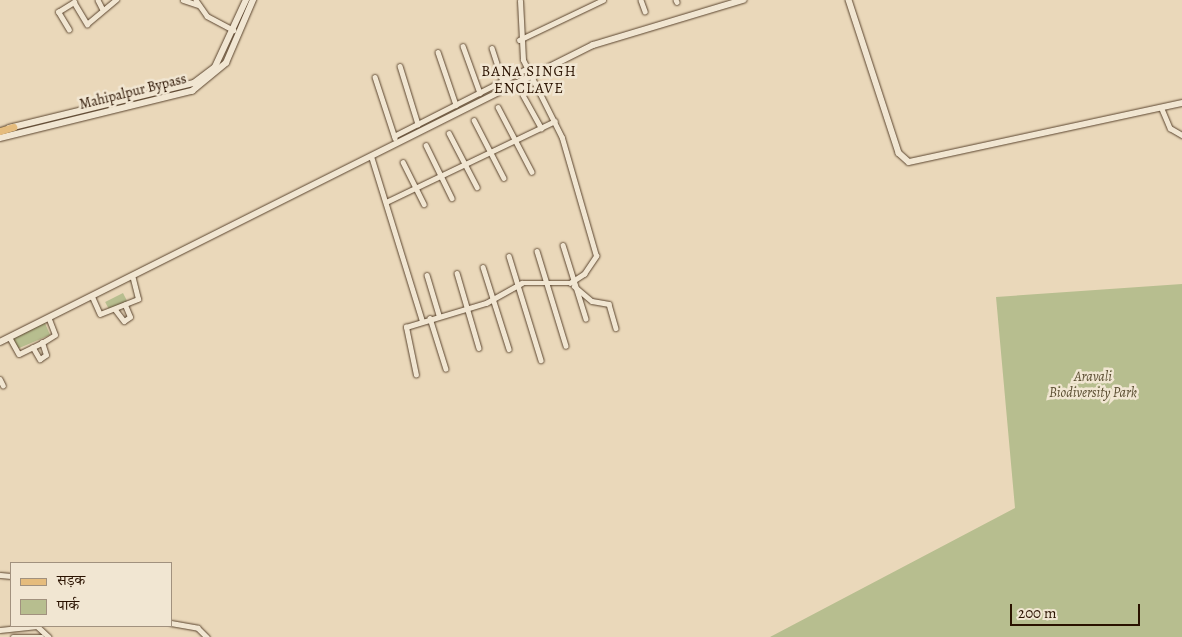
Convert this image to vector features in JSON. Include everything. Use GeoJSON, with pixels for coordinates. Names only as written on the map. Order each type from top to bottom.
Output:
{"type":"FeatureCollection","features":[{"type":"Feature","properties":{"kind":"main road"},"geometry":{"type":"LineString","coordinates":[[0,130],[13,127]]}},
{"type":"Feature","properties":{"kind":"street"},"geometry":{"type":"LineString","coordinates":[[98,0],[102,8]]}},
{"type":"Feature","properties":{"kind":"street"},"geometry":{"type":"LineString","coordinates":[[69,30],[58,12],[74,2],[87,24],[102,8],[116,0]]}},
{"type":"Feature","properties":{"kind":"street"},"geometry":{"type":"LineString","coordinates":[[183,0],[197,2],[233,30]]}},
{"type":"Feature","properties":{"kind":"street","name":"Mahipalpur Bypass"},"geometry":{"type":"LineString","coordinates":[[13,127],[187,86],[215,67],[246,0]]}},
{"type":"Feature","properties":{"kind":"street","name":"Mahipalpur Bypass"},"geometry":{"type":"LineString","coordinates":[[0,138],[192,91],[226,63],[252,0]]}},
{"type":"Feature","properties":{"kind":"street"},"geometry":{"type":"LineString","coordinates":[[520,0],[520,40],[526,70],[555,121],[596,249],[588,270],[573,284]]}},
{"type":"Feature","properties":{"kind":"street"},"geometry":{"type":"LineString","coordinates":[[520,40],[603,0]]}},
{"type":"Feature","properties":{"kind":"street"},"geometry":{"type":"LineString","coordinates":[[641,0],[645,11]]}},
{"type":"Feature","properties":{"kind":"street"},"geometry":{"type":"LineString","coordinates":[[0,342],[133,279],[531,79],[600,42],[743,0]]}},
{"type":"Feature","properties":{"kind":"street"},"geometry":{"type":"LineString","coordinates":[[849,0],[899,152],[909,162],[1162,109],[1182,103]]}},
{"type":"Feature","properties":{"kind":"street"},"geometry":{"type":"LineString","coordinates":[[463,46],[480,93]]}},
{"type":"Feature","properties":{"kind":"street"},"geometry":{"type":"LineString","coordinates":[[492,48],[504,81]]}},
{"type":"Feature","properties":{"kind":"street"},"geometry":{"type":"LineString","coordinates":[[438,52],[456,105]]}},
{"type":"Feature","properties":{"kind":"street"},"geometry":{"type":"LineString","coordinates":[[400,66],[418,124]]}},
{"type":"Feature","properties":{"kind":"street"},"geometry":{"type":"LineString","coordinates":[[394,136],[526,70]]}},
{"type":"Feature","properties":{"kind":"street"},"geometry":{"type":"LineString","coordinates":[[375,77],[398,146]]}},
{"type":"Feature","properties":{"kind":"street"},"geometry":{"type":"LineString","coordinates":[[523,95],[541,128]]}},
{"type":"Feature","properties":{"kind":"street"},"geometry":{"type":"LineString","coordinates":[[498,107],[532,172]]}},
{"type":"Feature","properties":{"kind":"street"},"geometry":{"type":"LineString","coordinates":[[1162,109],[1170,128],[1182,135]]}},
{"type":"Feature","properties":{"kind":"street"},"geometry":{"type":"LineString","coordinates":[[474,120],[504,178]]}},
{"type":"Feature","properties":{"kind":"street"},"geometry":{"type":"LineString","coordinates":[[386,202],[555,121]]}},
{"type":"Feature","properties":{"kind":"street"},"geometry":{"type":"LineString","coordinates":[[449,133],[477,187]]}},
{"type":"Feature","properties":{"kind":"street"},"geometry":{"type":"LineString","coordinates":[[426,145],[452,198]]}},
{"type":"Feature","properties":{"kind":"street"},"geometry":{"type":"LineString","coordinates":[[372,158],[422,320]]}},
{"type":"Feature","properties":{"kind":"street"},"geometry":{"type":"LineString","coordinates":[[403,162],[424,204]]}},
{"type":"Feature","properties":{"kind":"street"},"geometry":{"type":"LineString","coordinates":[[563,245],[573,284],[586,319]]}},
{"type":"Feature","properties":{"kind":"street"},"geometry":{"type":"LineString","coordinates":[[537,251],[566,346]]}},
{"type":"Feature","properties":{"kind":"street"},"geometry":{"type":"LineString","coordinates":[[509,256],[541,360]]}},
{"type":"Feature","properties":{"kind":"street"},"geometry":{"type":"LineString","coordinates":[[484,267],[509,349]]}},
{"type":"Feature","properties":{"kind":"street"},"geometry":{"type":"LineString","coordinates":[[457,273],[479,348]]}},
{"type":"Feature","properties":{"kind":"street"},"geometry":{"type":"LineString","coordinates":[[427,275],[439,315]]}},
{"type":"Feature","properties":{"kind":"street"},"geometry":{"type":"LineString","coordinates":[[94,298],[100,314],[140,297],[133,279]]}},
{"type":"Feature","properties":{"kind":"street"},"geometry":{"type":"LineString","coordinates":[[416,375],[406,328],[422,320],[468,309],[494,300],[518,284],[546,282],[573,284],[592,301],[609,304],[616,328]]}},
{"type":"Feature","properties":{"kind":"street"},"geometry":{"type":"LineString","coordinates":[[115,309],[124,321],[130,317],[125,304]]}},
{"type":"Feature","properties":{"kind":"street"},"geometry":{"type":"LineString","coordinates":[[430,318],[446,369]]}},
{"type":"Feature","properties":{"kind":"street"},"geometry":{"type":"LineString","coordinates":[[10,338],[18,354],[42,343],[55,335],[49,319]]}},
{"type":"Feature","properties":{"kind":"street"},"geometry":{"type":"LineString","coordinates":[[33,347],[40,359],[46,355],[42,343]]}},
{"type":"Feature","properties":{"kind":"street"},"geometry":{"type":"LineString","coordinates":[[0,379],[3,385]]}},
{"type":"Feature","properties":{"kind":"street"},"geometry":{"type":"LineString","coordinates":[[172,623],[198,628],[207,637]]}},
{"type":"Feature","properties":{"kind":"street"},"geometry":{"type":"LineString","coordinates":[[0,630],[28,627]]}},
{"type":"Feature","properties":{"kind":"street"},"geometry":{"type":"LineString","coordinates":[[38,627],[48,635]]}},
{"type":"Feature","properties":{"kind":"street"},"geometry":{"type":"LineString","coordinates":[[13,637],[42,637],[48,635]]}},
{"type":"Feature","properties":{"kind":"green space","name":"Aravali Biodiversity Park"},"geometry":{"type":"Polygon","coordinates":[[[1182,284],[1182,637],[770,637],[1015,508],[996,297],[1182,284]]]}},
{"type":"Feature","properties":{"kind":"green space"},"geometry":{"type":"Polygon","coordinates":[[[123,293],[127,301],[109,310],[105,302],[123,293]]]}},
{"type":"Feature","properties":{"kind":"green space"},"geometry":{"type":"Polygon","coordinates":[[[45,323],[50,335],[17,349],[12,337],[45,323]]]}},
{"type":"Feature","properties":{"kind":"district","name":"BANA SINGH ENCLAVE"},"geometry":{"type":"Point","coordinates":[529,80]}}]}
